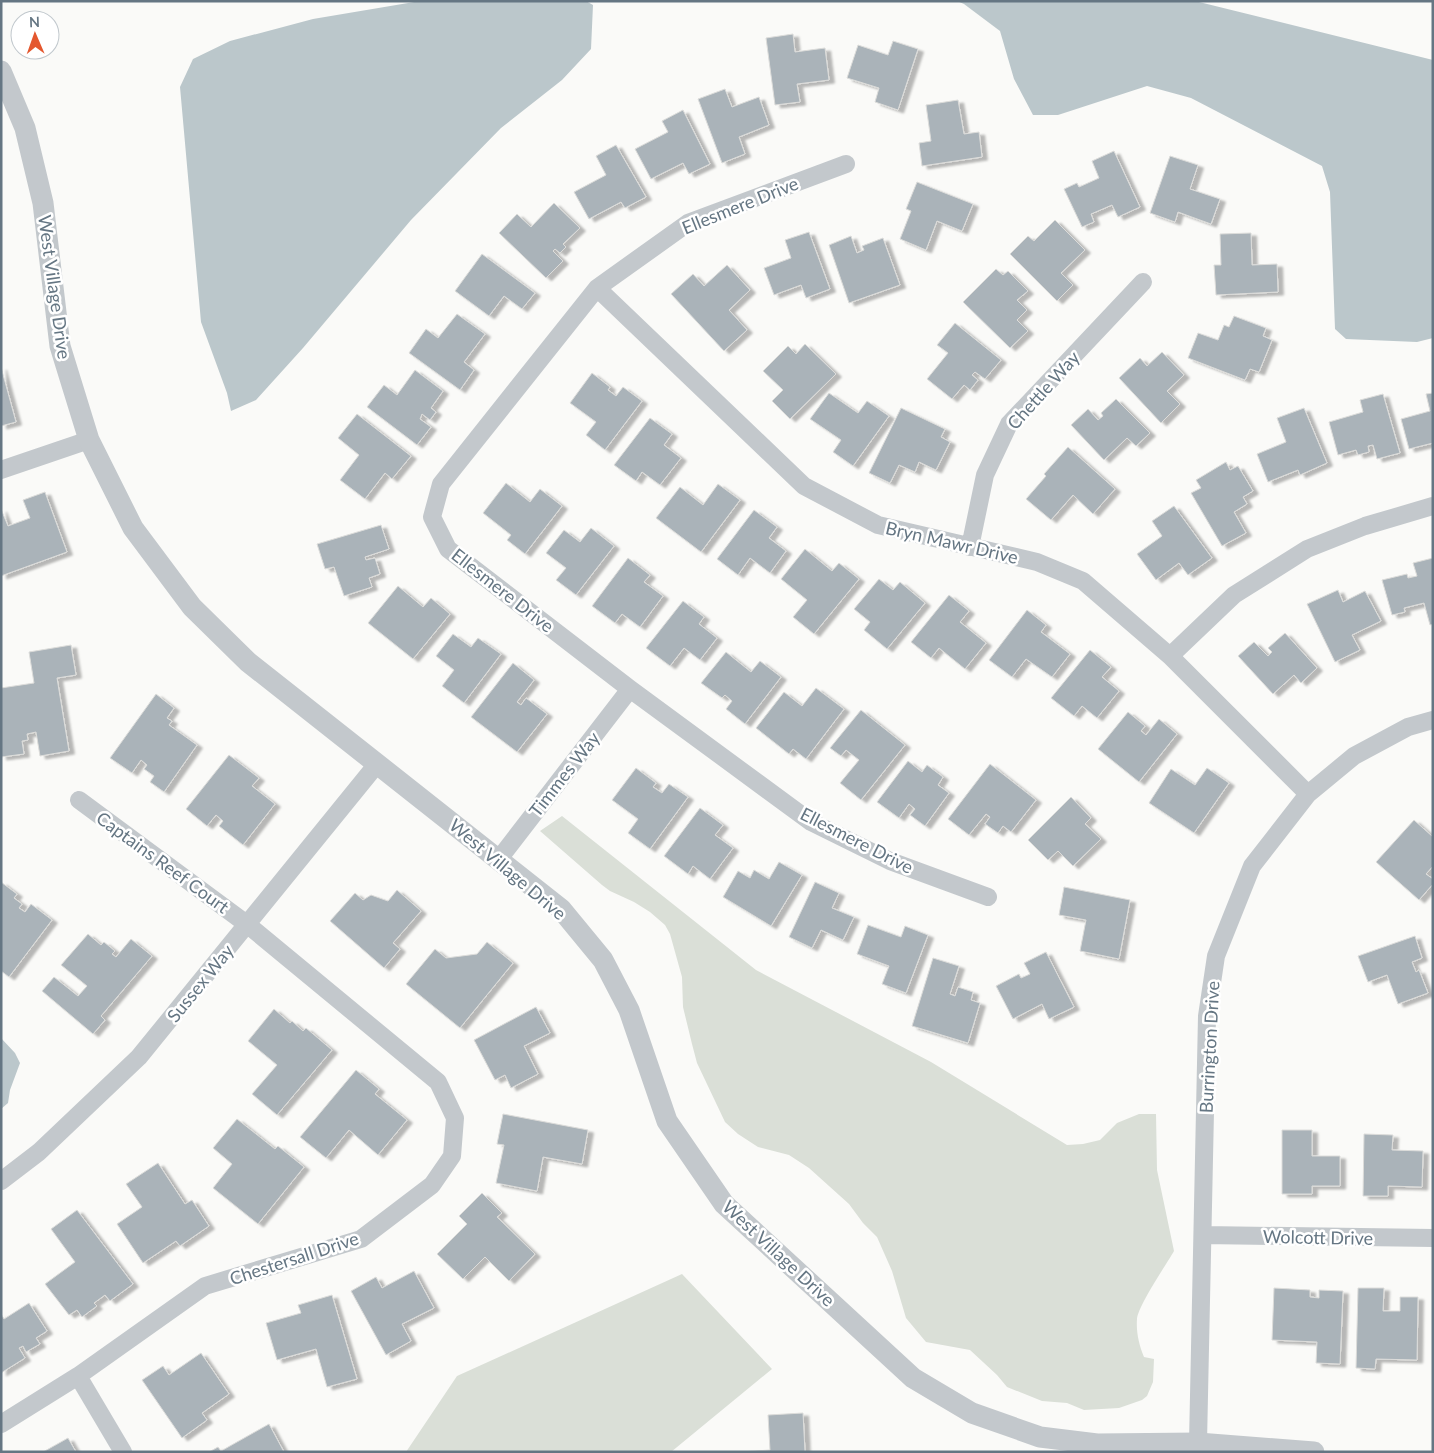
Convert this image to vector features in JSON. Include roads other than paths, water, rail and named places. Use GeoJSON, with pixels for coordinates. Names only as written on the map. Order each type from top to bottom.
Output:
{"type":"FeatureCollection","features":[{"type":"Feature","properties":{"kind":"street","name":"West Village Drive"},"geometry":{"type":"LineString","coordinates":[[1,71],[25,128],[43,203],[60,346],[88,440],[133,528],[192,607],[248,662],[561,910],[603,960],[629,1010],[667,1121],[724,1204],[913,1378],[972,1413],[1039,1444],[1198,1443],[1314,1452]]}},
{"type":"Feature","properties":{"kind":"street","name":"Ellesmere Drive"},"geometry":{"type":"LineString","coordinates":[[846,164],[688,223],[596,288],[441,484],[432,517],[448,548],[630,689],[811,822],[890,861],[988,897]]}},
{"type":"Feature","properties":{"kind":"street","name":"Chettle Way"},"geometry":{"type":"LineString","coordinates":[[970,548],[985,475],[1009,424],[1143,282]]}},
{"type":"Feature","properties":{"kind":"street","name":"Bryn Mawr Drive"},"geometry":{"type":"LineString","coordinates":[[596,288],[804,486],[878,525],[970,548],[1037,562],[1083,581],[1170,656],[1308,794]]}},
{"type":"Feature","properties":{"kind":"street"},"geometry":{"type":"LineString","coordinates":[[1,470],[88,440]]}},
{"type":"Feature","properties":{"kind":"street"},"geometry":{"type":"LineString","coordinates":[[1170,656],[1234,595],[1307,549],[1365,526],[1433,506]]}},
{"type":"Feature","properties":{"kind":"street","name":"Timmes Way"},"geometry":{"type":"LineString","coordinates":[[499,859],[630,689]]}},
{"type":"Feature","properties":{"kind":"street","name":"Burrington Drive"},"geometry":{"type":"LineString","coordinates":[[1198,1443],[1207,1016],[1216,956],[1252,866],[1308,794],[1354,756],[1408,727],[1433,720]]}},
{"type":"Feature","properties":{"kind":"street","name":"Sussex Way"},"geometry":{"type":"LineString","coordinates":[[1,1181],[39,1152],[139,1057],[377,764]]}},
{"type":"Feature","properties":{"kind":"street","name":"Captains Reef Court"},"geometry":{"type":"LineString","coordinates":[[79,800],[248,925]]}},
{"type":"Feature","properties":{"kind":"street","name":"Chestersall Drive"},"geometry":{"type":"LineString","coordinates":[[1,1424],[78,1376],[205,1286],[361,1239],[432,1185],[452,1156],[455,1118],[438,1082],[248,925]]}},
{"type":"Feature","properties":{"kind":"street","name":"Wolcott Drive"},"geometry":{"type":"LineString","coordinates":[[1203,1235],[1433,1238]]}},
{"type":"Feature","properties":{"kind":"street"},"geometry":{"type":"LineString","coordinates":[[78,1376],[123,1452]]}}]}
